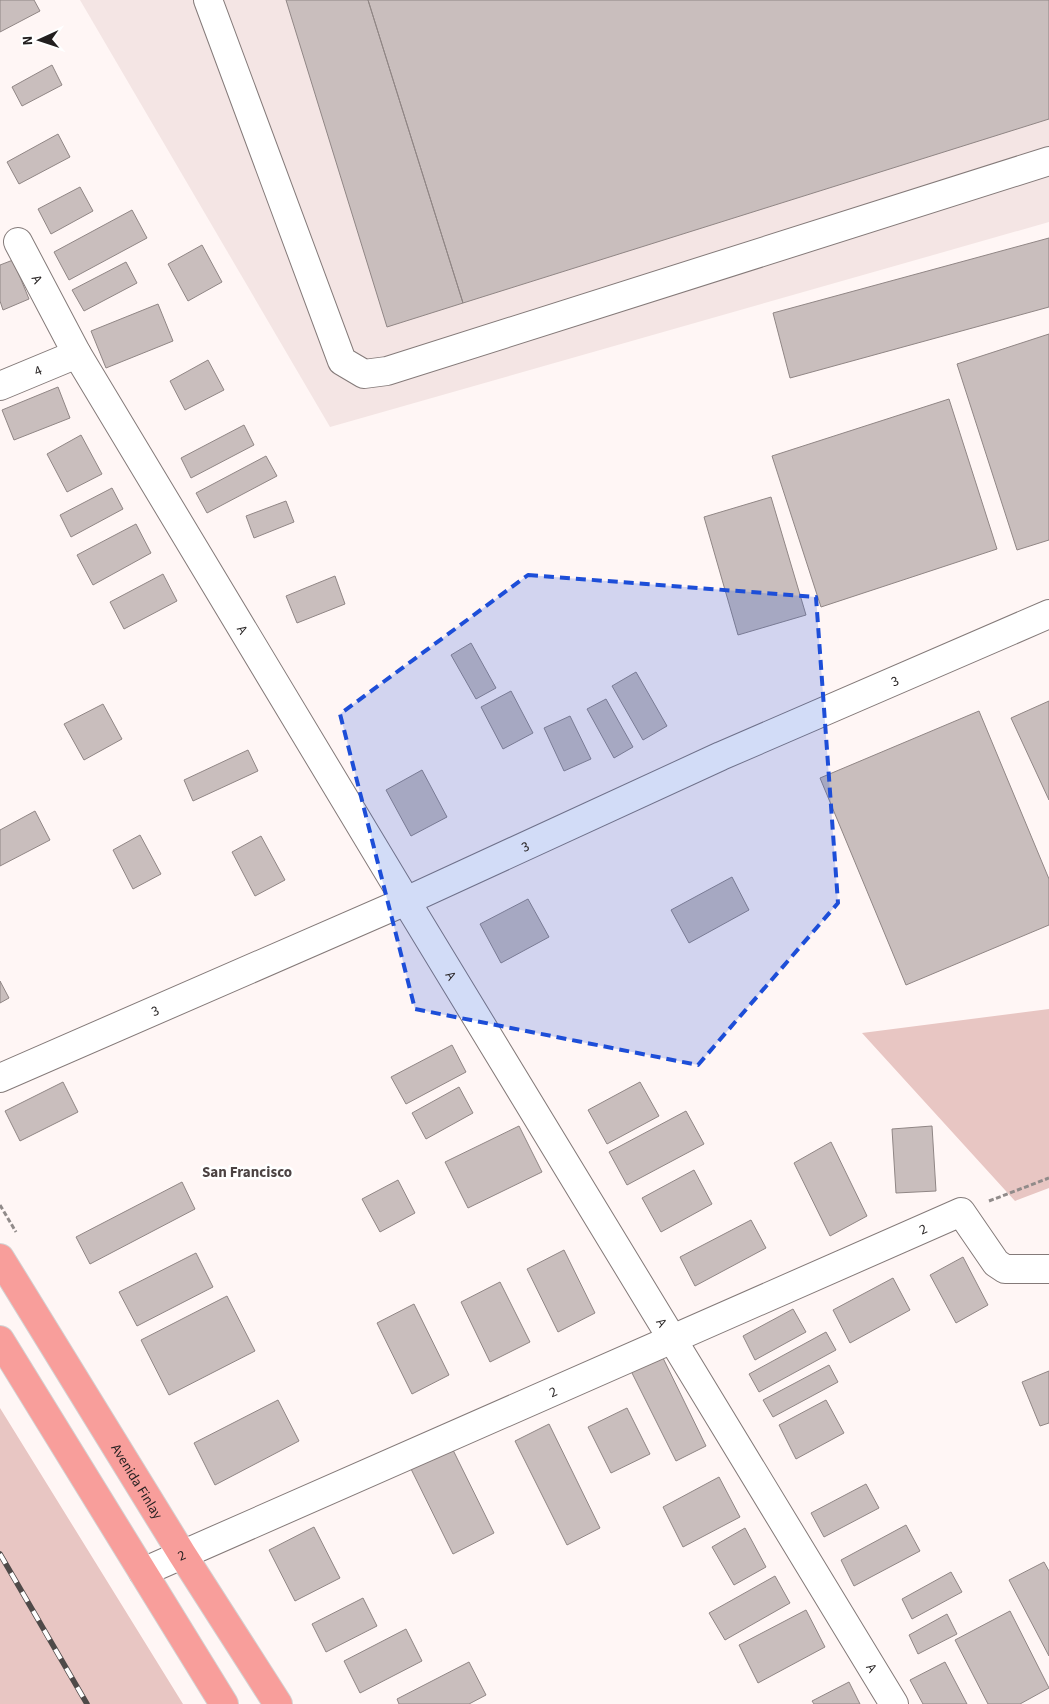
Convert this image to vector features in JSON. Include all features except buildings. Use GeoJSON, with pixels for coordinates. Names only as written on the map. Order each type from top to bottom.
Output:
{"type":"FeatureCollection","features":[{"type":"Feature","properties":{"kind":"highway","name":"Avenida Finlay"},"geometry":{"type":"LineString","coordinates":[[0,1258],[182,1554],[278,1704]]}},
{"type":"Feature","properties":{"kind":"highway"},"geometry":{"type":"LineString","coordinates":[[0,1340],[224,1704]]}},
{"type":"Feature","properties":{"kind":"street"},"geometry":{"type":"LineString","coordinates":[[208,0],[342,361],[364,374],[386,371],[1049,161]]}},
{"type":"Feature","properties":{"kind":"street","name":"A"},"geometry":{"type":"LineString","coordinates":[[18,242],[77,354],[406,901],[894,1704]]}},
{"type":"Feature","properties":{"kind":"street","name":"4"},"geometry":{"type":"LineString","coordinates":[[0,386],[77,354]]}},
{"type":"Feature","properties":{"kind":"street","name":"3"},"geometry":{"type":"LineString","coordinates":[[0,1078],[406,901],[721,756],[1049,614]]}},
{"type":"Feature","properties":{"kind":"street"},"geometry":{"type":"LineString","coordinates":[[961,1212],[996,1263],[1005,1269],[1049,1270]]}},
{"type":"Feature","properties":{"kind":"street","name":"2"},"geometry":{"type":"LineString","coordinates":[[143,1572],[961,1212]]}},
{"type":"Feature","properties":{"kind":"path"},"geometry":{"type":"LineString","coordinates":[[961,1212],[1049,1178]]}},
{"type":"Feature","properties":{"kind":"highlighted area"},"geometry":{"type":"Polygon","coordinates":[[[528,575],[816,597],[838,903],[698,1065],[415,1009],[340,714],[528,575]]]}},
{"type":"Feature","properties":{"kind":"shaded area"},"geometry":{"type":"Polygon","coordinates":[[[80,0],[1049,0],[1049,222],[330,427],[80,0]]]}},
{"type":"Feature","properties":{"kind":"shaded area"},"geometry":{"type":"Polygon","coordinates":[[[1049,1009],[1049,1188],[1015,1201],[862,1033],[1049,1009]]]}},
{"type":"Feature","properties":{"kind":"shaded area"},"geometry":{"type":"Polygon","coordinates":[[[0,1408],[183,1704],[0,1704],[0,1408]]]}},
{"type":"Feature","properties":{"kind":"railway"},"geometry":{"type":"LineString","coordinates":[[0,1554],[87,1704]]}},
{"type":"Feature","properties":{"kind":"district","name":"San Francisco"},"geometry":{"type":"Point","coordinates":[247,1172]}}]}
